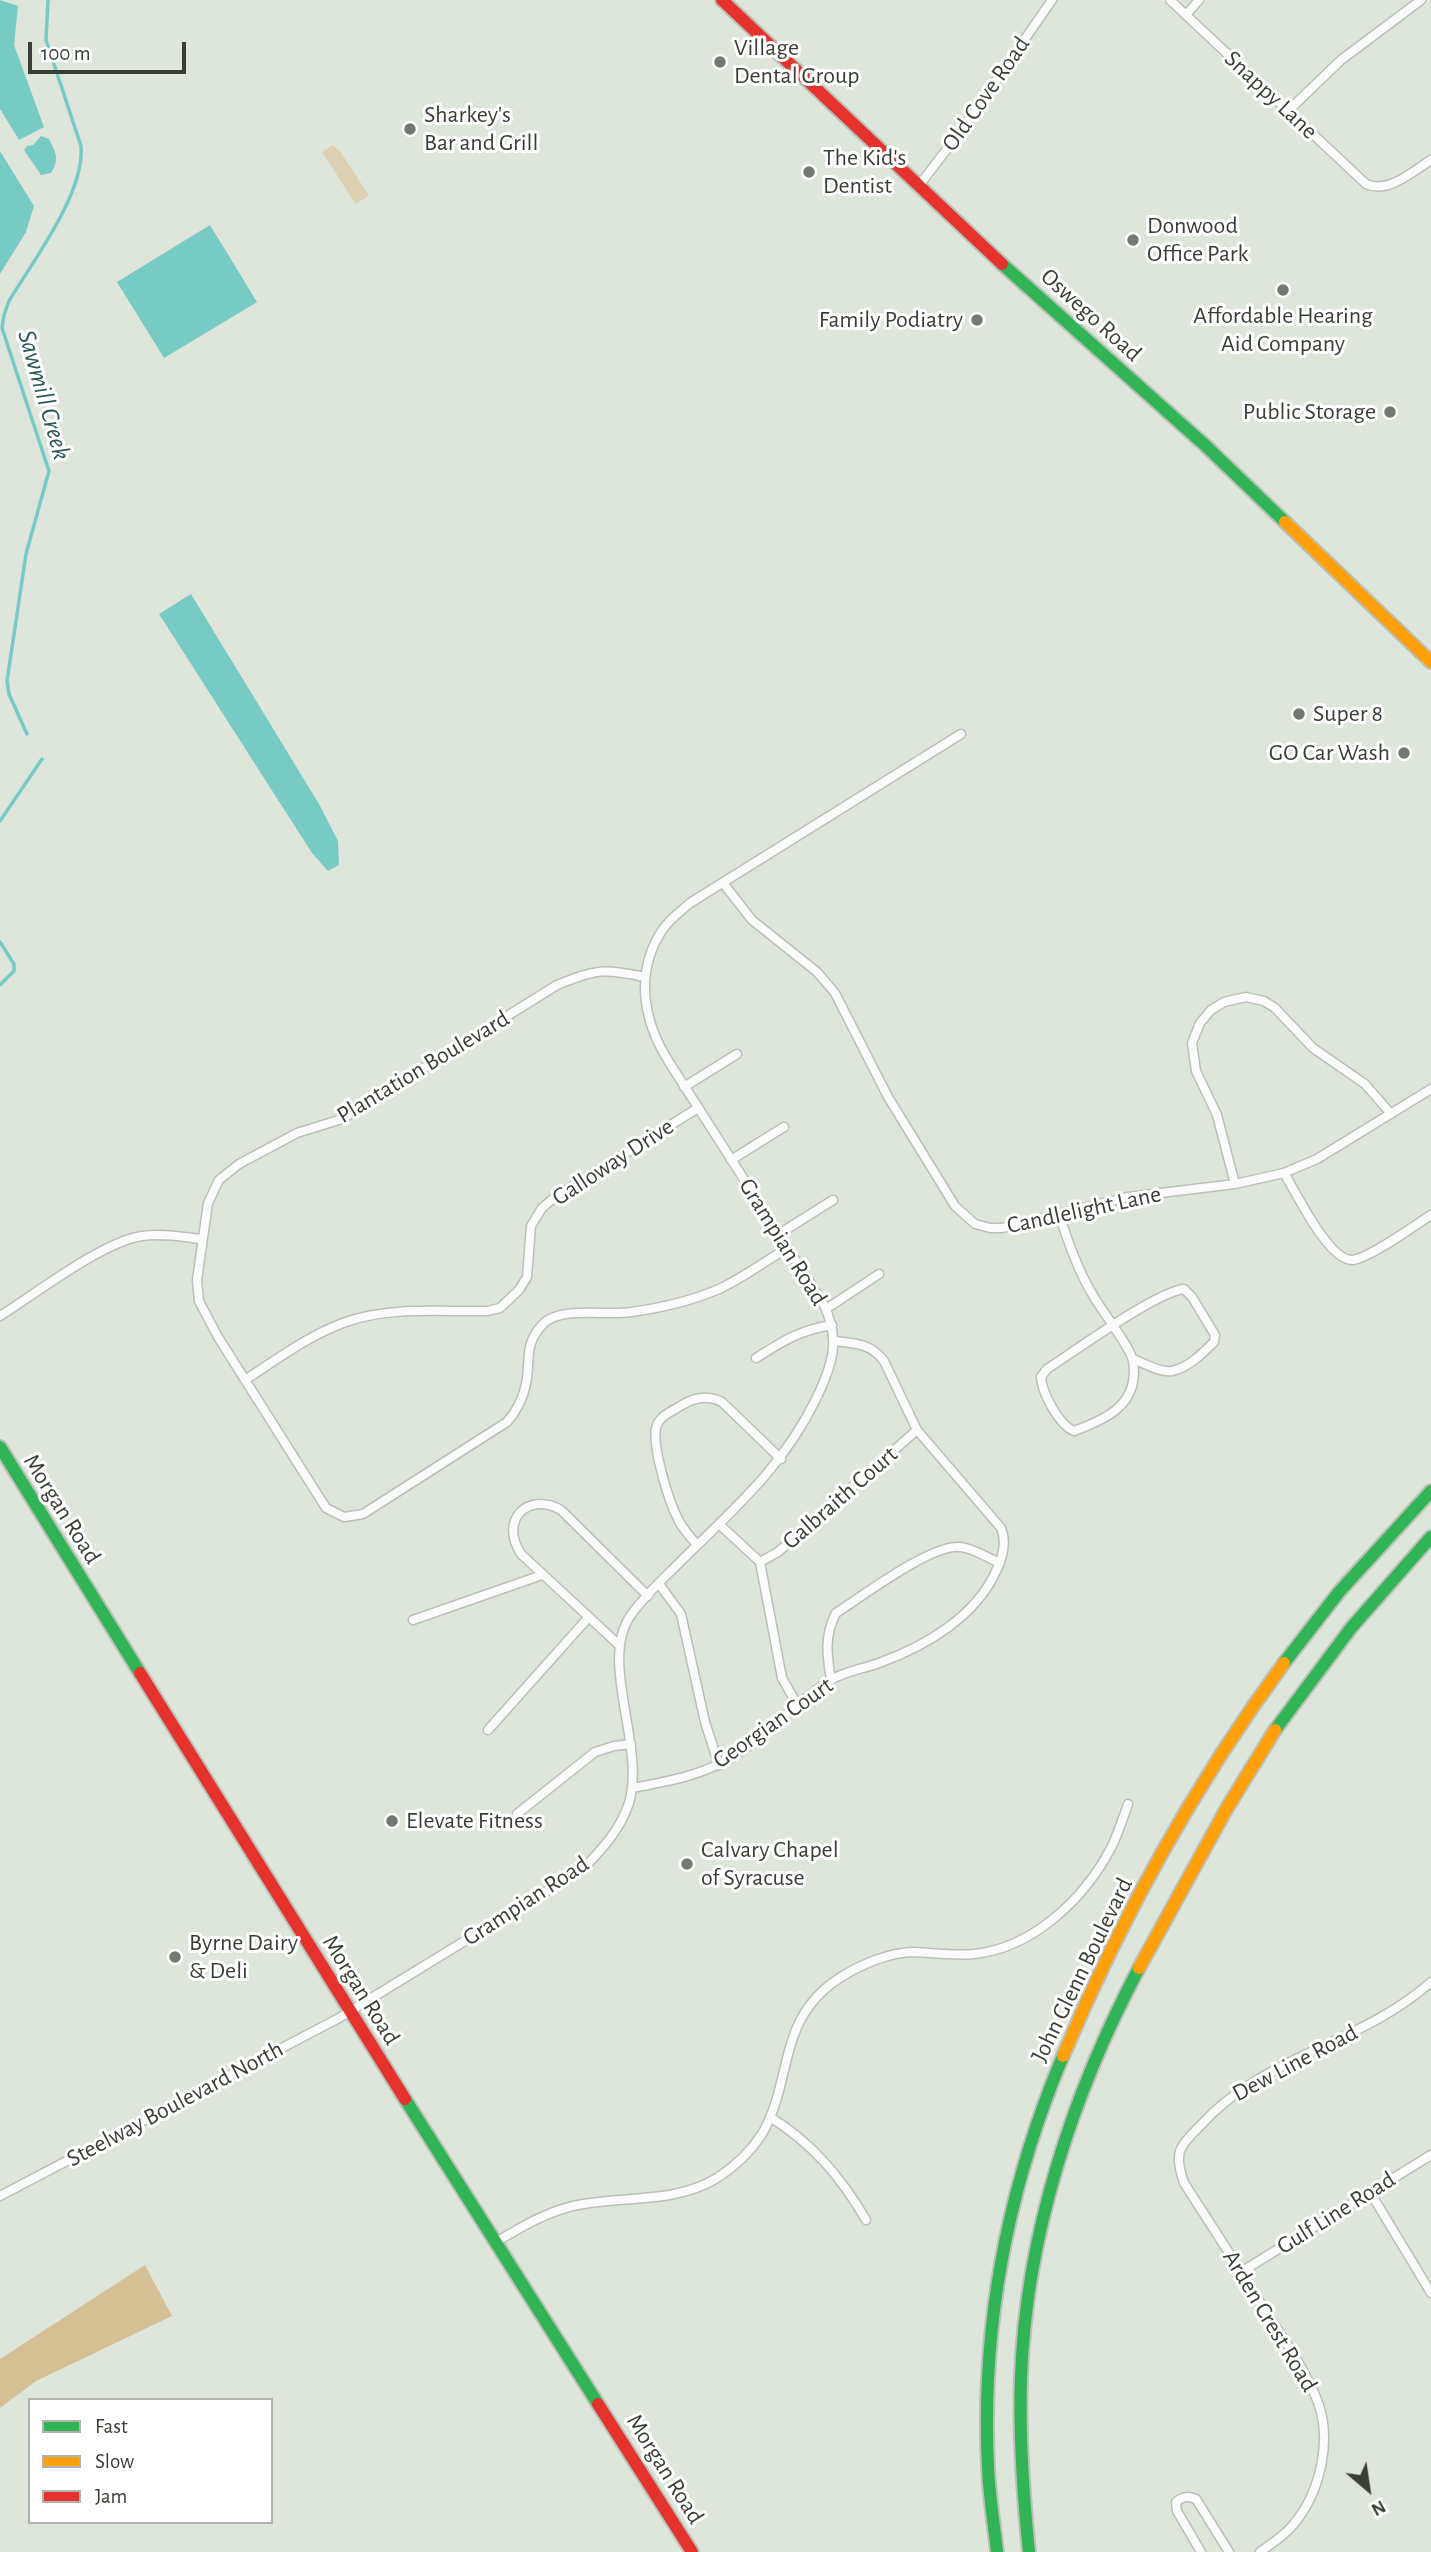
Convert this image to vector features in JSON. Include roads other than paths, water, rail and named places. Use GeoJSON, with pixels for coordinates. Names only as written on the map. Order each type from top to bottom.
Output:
{"type":"FeatureCollection","features":[{"type":"Feature","properties":{"kind":"main road","name":"Oswego Road"},"geometry":{"type":"LineString","coordinates":[[722,0],[918,187],[1204,444],[1431,662]]}},
{"type":"Feature","properties":{"kind":"main road","name":"Morgan Road"},"geometry":{"type":"LineString","coordinates":[[0,1447],[350,2012],[692,2552]]}},
{"type":"Feature","properties":{"kind":"main road","name":"John Glenn Boulevard"},"geometry":{"type":"LineString","coordinates":[[997,2552],[988,2471],[987,2420],[995,2299],[1011,2211],[1032,2133],[1049,2086],[1078,2019],[1132,1912],[1188,1809],[1249,1711],[1339,1592],[1431,1491]]}},
{"type":"Feature","properties":{"kind":"main road","name":"John Glenn Boulevard"},"geometry":{"type":"LineString","coordinates":[[1030,2552],[1019,2420],[1028,2306],[1041,2228],[1060,2157],[1096,2059],[1152,1946],[1233,1797],[1278,1725],[1370,1603],[1431,1537]]}},
{"type":"Feature","properties":{"kind":"street","name":"Old Cove Road"},"geometry":{"type":"LineString","coordinates":[[918,187],[964,128],[1052,0]]}},
{"type":"Feature","properties":{"kind":"street","name":"Snappy Lane"},"geometry":{"type":"LineString","coordinates":[[1170,0],[1366,184],[1374,188],[1384,187],[1431,160]]}},
{"type":"Feature","properties":{"kind":"street"},"geometry":{"type":"LineString","coordinates":[[1186,15],[1199,0]]}},
{"type":"Feature","properties":{"kind":"street"},"geometry":{"type":"LineString","coordinates":[[1288,111],[1341,60],[1421,0]]}},
{"type":"Feature","properties":{"kind":"street","name":"Grampian Road"},"geometry":{"type":"LineString","coordinates":[[350,2012],[584,1868],[611,1840],[629,1803],[632,1788],[631,1744],[618,1661],[619,1645],[629,1616],[781,1459],[808,1416],[822,1386],[835,1341],[826,1310],[684,1087],[651,1029],[646,1010],[645,977],[652,948],[664,927],[690,903],[961,734]]}},
{"type":"Feature","properties":{"kind":"street","name":"Candlelight Lane"},"geometry":{"type":"LineString","coordinates":[[723,883],[752,920],[817,972],[835,993],[883,1088],[955,1206],[969,1221],[990,1228],[1002,1228],[1128,1196],[1235,1184],[1284,1173],[1317,1159],[1431,1089]]}},
{"type":"Feature","properties":{"kind":"street","name":"Plantation Boulevard"},"geometry":{"type":"LineString","coordinates":[[645,977],[604,970],[590,972],[557,985],[342,1119],[297,1133],[226,1173],[213,1190],[208,1203],[197,1280],[199,1301],[312,1488],[332,1513],[349,1518],[363,1514],[507,1422],[519,1404],[526,1384],[527,1351],[541,1326],[552,1316],[629,1312],[680,1303],[721,1287],[788,1248]]}},
{"type":"Feature","properties":{"kind":"street"},"geometry":{"type":"LineString","coordinates":[[1235,1184],[1217,1115],[1196,1071],[1192,1043],[1200,1023],[1211,1010],[1224,1002],[1247,997],[1264,1002],[1275,1009],[1313,1048],[1365,1084],[1391,1114]]}},
{"type":"Feature","properties":{"kind":"street"},"geometry":{"type":"LineString","coordinates":[[684,1087],[737,1054]]}},
{"type":"Feature","properties":{"kind":"street","name":"Galloway Drive"},"geometry":{"type":"LineString","coordinates":[[245,1380],[298,1346],[344,1322],[382,1314],[487,1311],[500,1308],[511,1299],[527,1277],[529,1235],[531,1226],[542,1208],[555,1197],[698,1108]]}},
{"type":"Feature","properties":{"kind":"street"},"geometry":{"type":"LineString","coordinates":[[731,1160],[783,1127]]}},
{"type":"Feature","properties":{"kind":"street"},"geometry":{"type":"LineString","coordinates":[[1284,1173],[1322,1236],[1342,1258],[1352,1260],[1367,1255],[1431,1214]]}},
{"type":"Feature","properties":{"kind":"street"},"geometry":{"type":"LineString","coordinates":[[779,1234],[832,1200]]}},
{"type":"Feature","properties":{"kind":"street"},"geometry":{"type":"LineString","coordinates":[[1059,1213],[1076,1264],[1113,1327],[1133,1359],[1131,1392],[1127,1400],[1097,1423],[1074,1431],[1064,1425],[1041,1385],[1041,1377],[1047,1369],[1113,1327],[1160,1297],[1174,1290],[1184,1289],[1192,1297],[1215,1335],[1214,1342],[1198,1357],[1172,1371],[1161,1370],[1133,1359]]}},
{"type":"Feature","properties":{"kind":"street"},"geometry":{"type":"LineString","coordinates":[[0,1316],[103,1250],[131,1238],[169,1235],[202,1239]]}},
{"type":"Feature","properties":{"kind":"street"},"geometry":{"type":"LineString","coordinates":[[826,1310],[879,1274]]}},
{"type":"Feature","properties":{"kind":"street"},"geometry":{"type":"LineString","coordinates":[[756,1358],[806,1329],[832,1325]]}},
{"type":"Feature","properties":{"kind":"street"},"geometry":{"type":"LineString","coordinates":[[831,1680],[826,1643],[829,1626],[836,1613],[928,1555],[946,1547],[963,1547],[1000,1563],[1005,1537],[1001,1528],[917,1430],[884,1361],[877,1353],[858,1343],[835,1341]]}},
{"type":"Feature","properties":{"kind":"street"},"geometry":{"type":"LineString","coordinates":[[697,1545],[679,1522],[673,1509],[655,1441],[658,1424],[663,1417],[687,1402],[713,1397],[722,1402],[781,1459]]}},
{"type":"Feature","properties":{"kind":"street","name":"Galbraith Court"},"geometry":{"type":"LineString","coordinates":[[760,1562],[778,1552],[917,1430]]}},
{"type":"Feature","properties":{"kind":"street"},"geometry":{"type":"LineString","coordinates":[[619,1645],[542,1575],[514,1544],[512,1535],[516,1516],[523,1509],[536,1504],[554,1506],[561,1510],[648,1596]]}},
{"type":"Feature","properties":{"kind":"street"},"geometry":{"type":"LineString","coordinates":[[719,1524],[760,1562],[782,1678],[797,1706]]}},
{"type":"Feature","properties":{"kind":"street","name":"Georgian Court"},"geometry":{"type":"LineString","coordinates":[[632,1788],[667,1782],[719,1765],[741,1752],[831,1680],[904,1654],[932,1638],[975,1604],[990,1586],[1000,1563]]}},
{"type":"Feature","properties":{"kind":"street"},"geometry":{"type":"LineString","coordinates":[[413,1620],[542,1575]]}},
{"type":"Feature","properties":{"kind":"street"},"geometry":{"type":"LineString","coordinates":[[659,1584],[681,1614],[705,1722],[719,1765]]}},
{"type":"Feature","properties":{"kind":"street"},"geometry":{"type":"LineString","coordinates":[[488,1730],[588,1618]]}},
{"type":"Feature","properties":{"kind":"street"},"geometry":{"type":"LineString","coordinates":[[517,1814],[595,1752],[631,1744]]}},
{"type":"Feature","properties":{"kind":"street"},"geometry":{"type":"LineString","coordinates":[[496,2242],[560,2209],[620,2199],[673,2195],[715,2179],[746,2155],[761,2135],[770,2117],[792,2037],[805,2012],[827,1988],[865,1964],[887,1957],[912,1952],[972,1955],[993,1951],[1036,1932],[1076,1898],[1089,1883],[1110,1849],[1128,1804]]}},
{"type":"Feature","properties":{"kind":"street","name":"Dew Line Road"},"geometry":{"type":"LineString","coordinates":[[1178,2162],[1183,2145],[1217,2107],[1242,2088],[1287,2062],[1400,2007],[1431,1982]]}},
{"type":"Feature","properties":{"kind":"street","name":"Steelway Boulevard North"},"geometry":{"type":"LineString","coordinates":[[0,2196],[350,2012]]}},
{"type":"Feature","properties":{"kind":"street"},"geometry":{"type":"LineString","coordinates":[[770,2117],[790,2130],[829,2165],[866,2220]]}},
{"type":"Feature","properties":{"kind":"street","name":"Gulf Line Road"},"geometry":{"type":"LineString","coordinates":[[1241,2272],[1431,2155]]}},
{"type":"Feature","properties":{"kind":"street","name":"Arden Crest Road"},"geometry":{"type":"LineString","coordinates":[[1178,2162],[1184,2183],[1298,2361],[1317,2397],[1322,2418],[1324,2447],[1318,2479],[1307,2506],[1292,2526],[1260,2552]]}},
{"type":"Feature","properties":{"kind":"street"},"geometry":{"type":"LineString","coordinates":[[1370,2192],[1431,2293]]}},
{"type":"Feature","properties":{"kind":"street"},"geometry":{"type":"LineString","coordinates":[[1201,2552],[1177,2511],[1177,2502],[1181,2498],[1189,2496],[1196,2499],[1230,2552]]}},
{"type":"Feature","properties":{"kind":"water"},"geometry":{"type":"Polygon","coordinates":[[[0,0],[18,6],[14,45],[44,127],[19,140],[0,109],[0,0]]]}},
{"type":"Feature","properties":{"kind":"water"},"geometry":{"type":"Polygon","coordinates":[[[41,136],[49,139],[56,160],[51,173],[41,175],[24,150],[41,136]]]}},
{"type":"Feature","properties":{"kind":"water"},"geometry":{"type":"Polygon","coordinates":[[[0,151],[34,206],[26,232],[0,274],[0,151]]]}},
{"type":"Feature","properties":{"kind":"water"},"geometry":{"type":"Polygon","coordinates":[[[210,225],[257,302],[164,358],[117,282],[210,225]]]}},
{"type":"Feature","properties":{"kind":"water"},"geometry":{"type":"Polygon","coordinates":[[[191,594],[319,804],[338,841],[339,865],[328,871],[312,853],[159,614],[191,594]]]}},
{"type":"Feature","properties":{"kind":"waterway","name":"Sawmill Creek"},"geometry":{"type":"LineString","coordinates":[[27,734],[9,694],[7,681],[26,554],[49,471],[2,328],[9,301],[56,226],[66,205],[80,165],[81,146],[46,40],[48,0]]}},
{"type":"Feature","properties":{"kind":"waterway","name":"Sawmill Creek"},"geometry":{"type":"LineString","coordinates":[[0,821],[42,759]]}},
{"type":"Feature","properties":{"kind":"waterway","name":"Sawmill Creek"},"geometry":{"type":"LineString","coordinates":[[0,942],[14,964],[14,971],[0,985]]}},
{"type":"Feature","properties":{"kind":"place","name":"Village Dental Group"},"geometry":{"type":"Point","coordinates":[720,62]}},
{"type":"Feature","properties":{"kind":"place","name":"Sharkey's Bar and Grill"},"geometry":{"type":"Point","coordinates":[410,129]}},
{"type":"Feature","properties":{"kind":"place","name":"The Kid's Dentist"},"geometry":{"type":"Point","coordinates":[809,172]}},
{"type":"Feature","properties":{"kind":"place","name":"Donwood Office Park"},"geometry":{"type":"Point","coordinates":[1133,240]}},
{"type":"Feature","properties":{"kind":"place","name":"Affordable Hearing Aid Company"},"geometry":{"type":"Point","coordinates":[1283,290]}},
{"type":"Feature","properties":{"kind":"place","name":"Family Podiatry"},"geometry":{"type":"Point","coordinates":[977,320]}},
{"type":"Feature","properties":{"kind":"place","name":"Public Storage"},"geometry":{"type":"Point","coordinates":[1390,412]}},
{"type":"Feature","properties":{"kind":"place","name":"Super 8"},"geometry":{"type":"Point","coordinates":[1299,714]}},
{"type":"Feature","properties":{"kind":"place","name":"GO Car Wash"},"geometry":{"type":"Point","coordinates":[1404,753]}},
{"type":"Feature","properties":{"kind":"place","name":"Elevate Fitness"},"geometry":{"type":"Point","coordinates":[392,1821]}},
{"type":"Feature","properties":{"kind":"place","name":"Calvary Chapel of Syracuse"},"geometry":{"type":"Point","coordinates":[687,1864]}},
{"type":"Feature","properties":{"kind":"place","name":"Byrne Dairy & Deli"},"geometry":{"type":"Point","coordinates":[175,1957]}}]}
